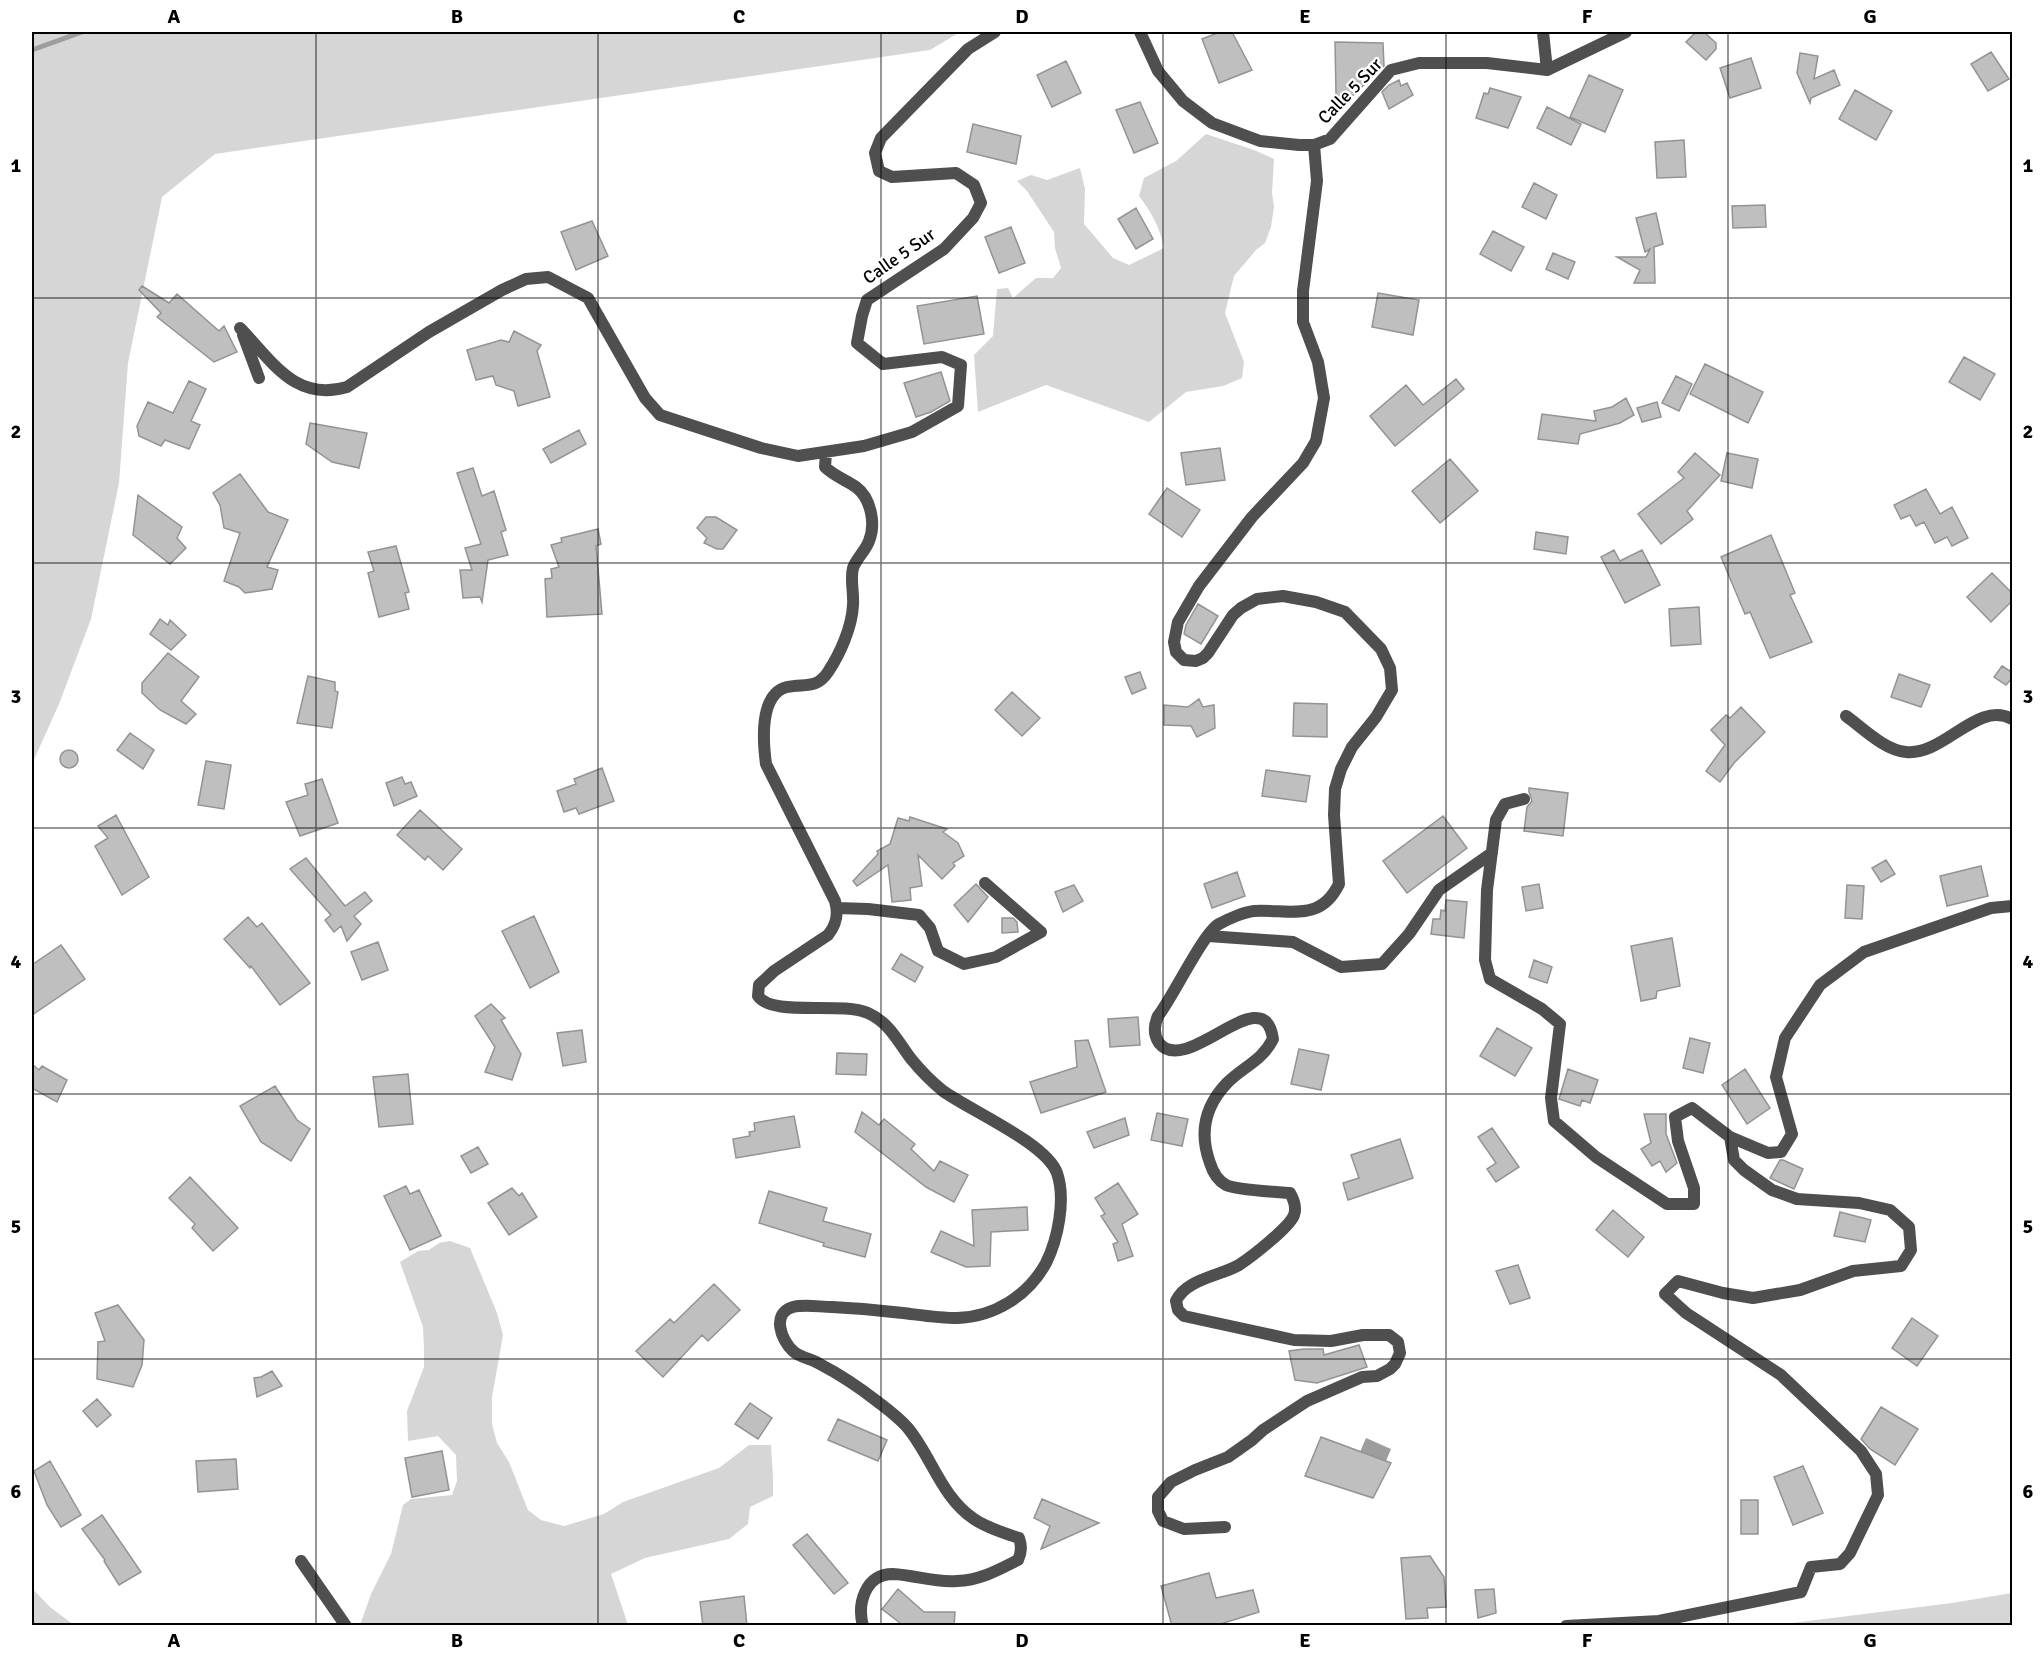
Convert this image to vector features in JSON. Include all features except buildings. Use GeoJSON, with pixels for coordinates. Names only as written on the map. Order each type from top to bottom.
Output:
{"type":"FeatureCollection","features":[{"type":"Feature","properties":{"kind":"street","name":"Calle 5 Sur"},"geometry":{"type":"LineString","coordinates":[[826,453],[864,446],[912,432],[958,406],[961,365],[942,357],[883,364],[857,343],[867,300],[944,249],[973,218],[981,203],[974,185],[956,173],[892,177],[879,171],[874,153],[881,138],[930,86],[968,49],[995,32]]}},
{"type":"Feature","properties":{"kind":"street","name":"Calle 5 Sur"},"geometry":{"type":"LineString","coordinates":[[1140,32],[1158,71],[1183,101],[1212,123],[1260,141],[1314,145],[1330,139],[1391,70],[1410,64],[1487,63],[1547,70]]}},
{"type":"Feature","properties":{"kind":"street"},"geometry":{"type":"LineString","coordinates":[[1543,32],[1547,70],[1626,32]]}},
{"type":"Feature","properties":{"kind":"street"},"geometry":{"type":"LineString","coordinates":[[1225,1527],[1184,1529],[1163,1521],[1158,1511],[1158,1497],[1171,1482],[1228,1457],[1307,1401],[1362,1377],[1384,1373],[1395,1364],[1400,1353],[1398,1342],[1389,1335],[1363,1335],[1331,1341],[1294,1340],[1184,1316],[1178,1310],[1176,1301],[1180,1294],[1197,1282],[1238,1266],[1254,1254],[1294,1218],[1296,1207],[1290,1193],[1233,1187],[1221,1181],[1212,1170],[1204,1143],[1205,1121],[1209,1109],[1227,1083],[1267,1051],[1273,1039],[1270,1026],[1260,1019],[1248,1018],[1200,1044],[1185,1049],[1165,1048],[1156,1037],[1154,1030],[1158,1016],[1217,924],[1251,911],[1308,912],[1322,906],[1334,894],[1339,884],[1334,802],[1338,776],[1352,747],[1376,717],[1392,690],[1390,668],[1374,640],[1345,612],[1301,598],[1266,597],[1249,603],[1233,615],[1208,653],[1196,661],[1184,660],[1174,647],[1178,622],[1199,586],[1252,517],[1304,463],[1316,441],[1324,398],[1318,362],[1304,322],[1304,291],[1317,182],[1314,145]]}},
{"type":"Feature","properties":{"kind":"street"},"geometry":{"type":"LineString","coordinates":[[260,378],[240,328],[288,378],[301,387],[332,391],[347,387],[429,332],[502,290],[526,279],[548,277],[588,298],[645,398],[660,415],[761,448],[798,456],[826,453],[825,467],[858,488],[870,508],[873,528],[863,554],[853,567],[852,615],[847,633],[829,671],[819,681],[813,685],[787,687],[774,695],[767,708],[763,743],[766,764],[837,908],[836,921],[828,935],[774,971],[759,985],[758,996],[765,1003],[788,1008],[844,1007],[879,1019],[893,1031],[912,1059],[943,1090],[1044,1154],[1056,1171],[1060,1190],[1059,1222],[1051,1254],[1028,1287],[1008,1304],[996,1310],[975,1316],[954,1318],[866,1308],[801,1306],[787,1310],[780,1319],[780,1330],[794,1352],[841,1376],[907,1427],[951,1496],[965,1512],[987,1526],[1019,1538],[1021,1543],[1022,1550],[1018,1560],[988,1576],[973,1580],[943,1581],[892,1574],[878,1578],[867,1587],[861,1599],[863,1626]]}},
{"type":"Feature","properties":{"kind":"street"},"geometry":{"type":"LineString","coordinates":[[1846,716],[1889,747],[1905,752],[1927,750],[1984,716],[2005,715],[2013,719]]}},
{"type":"Feature","properties":{"kind":"street"},"geometry":{"type":"LineString","coordinates":[[1524,800],[1505,804],[1496,820],[1486,900],[1485,960],[1490,980],[1542,1009],[1560,1024],[1551,1098],[1554,1122],[1596,1157],[1667,1204],[1694,1204],[1694,1188],[1678,1141],[1675,1117],[1692,1108],[1730,1137],[1768,1153],[1781,1152],[1792,1134],[1776,1077],[1785,1038],[1820,985],[1864,952],[1991,908],[2013,906]]}},
{"type":"Feature","properties":{"kind":"street"},"geometry":{"type":"LineString","coordinates":[[1208,936],[1293,942],[1341,967],[1382,964],[1409,934],[1439,890],[1492,853]]}},
{"type":"Feature","properties":{"kind":"street"},"geometry":{"type":"LineString","coordinates":[[837,908],[919,915],[930,928],[938,951],[964,964],[996,957],[1041,932],[985,883]]}},
{"type":"Feature","properties":{"kind":"street"},"geometry":{"type":"LineString","coordinates":[[1566,1626],[1659,1621],[1801,1592],[1811,1567],[1840,1564],[1850,1553],[1878,1495],[1876,1474],[1861,1451],[1781,1375],[1686,1313],[1665,1294],[1678,1281],[1753,1298],[1800,1290],[1853,1271],[1901,1266],[1911,1250],[1909,1227],[1890,1210],[1859,1203],[1797,1199],[1772,1190],[1734,1160],[1730,1137]]}},
{"type":"Feature","properties":{"kind":"street"},"geometry":{"type":"LineString","coordinates":[[301,1561],[346,1626]]}},
{"type":"Feature","properties":{"kind":"shaded area"},"geometry":{"type":"Polygon","coordinates":[[[32,32],[960,32],[930,50],[215,154],[162,197],[128,363],[119,483],[91,619],[59,704],[32,764],[32,32]]]}},
{"type":"Feature","properties":{"kind":"shaded area"},"geometry":{"type":"Polygon","coordinates":[[[1206,134],[1274,159],[1272,193],[1274,207],[1271,227],[1265,243],[1234,276],[1225,313],[1244,362],[1242,378],[1223,386],[1186,392],[1149,422],[1046,385],[978,412],[974,355],[993,336],[997,289],[1008,288],[1013,298],[1036,278],[1053,278],[1061,268],[1055,248],[1054,232],[1027,191],[1017,181],[1031,175],[1047,180],[1080,168],[1085,189],[1084,224],[1113,258],[1129,265],[1164,248],[1155,221],[1139,196],[1144,178],[1176,161],[1206,134]]]}},
{"type":"Feature","properties":{"kind":"shaded area"},"geometry":{"type":"Polygon","coordinates":[[[450,1241],[470,1248],[497,1313],[503,1335],[492,1397],[492,1424],[497,1443],[509,1462],[528,1510],[541,1520],[564,1526],[604,1514],[623,1502],[719,1468],[749,1445],[771,1445],[773,1496],[750,1507],[748,1524],[729,1539],[645,1558],[611,1574],[628,1625],[360,1625],[371,1594],[391,1554],[403,1505],[411,1499],[452,1495],[457,1481],[456,1455],[438,1436],[408,1441],[407,1411],[424,1367],[424,1349],[423,1327],[400,1262],[418,1251],[429,1250],[439,1243],[450,1241]]]}},
{"type":"Feature","properties":{"kind":"shaded area"},"geometry":{"type":"Polygon","coordinates":[[[1366,1438],[1391,1449],[1386,1461],[1360,1452],[1366,1438]]]}},
{"type":"Feature","properties":{"kind":"shaded area"},"geometry":{"type":"Polygon","coordinates":[[[32,1588],[50,1607],[74,1625],[32,1625],[32,1588]]]}},
{"type":"Feature","properties":{"kind":"shaded area"},"geometry":{"type":"Polygon","coordinates":[[[2012,1593],[2012,1625],[1775,1625],[1952,1603],[2012,1593]]]}},
{"type":"Feature","properties":{"kind":"waterway"},"geometry":{"type":"LineString","coordinates":[[32,50],[82,32]]}}]}
